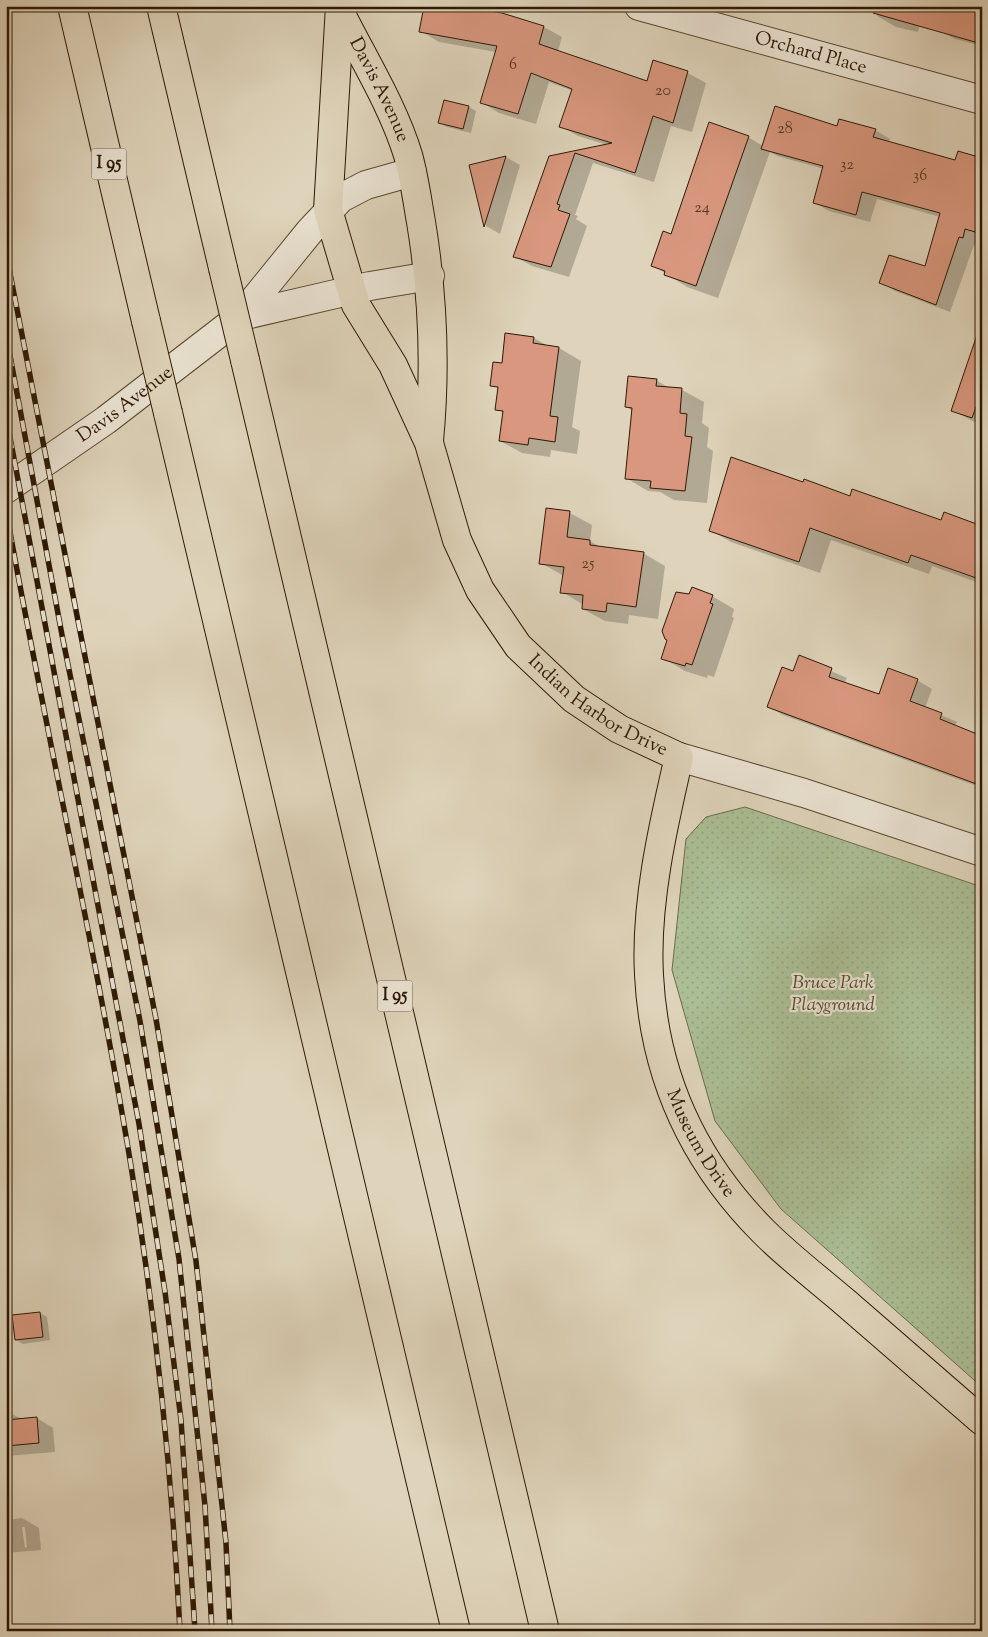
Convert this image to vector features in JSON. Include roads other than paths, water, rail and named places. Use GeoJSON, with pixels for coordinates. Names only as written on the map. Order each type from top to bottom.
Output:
{"type":"FeatureCollection","features":[{"type":"Feature","properties":{"kind":"main road","name":"I 95"},"geometry":{"type":"LineString","coordinates":[[72,6],[456,1631]]}},
{"type":"Feature","properties":{"kind":"main road","name":"I 95"},"geometry":{"type":"LineString","coordinates":[[161,6],[545,1631]]}},
{"type":"Feature","properties":{"kind":"main road","name":"Davis Avenue"},"geometry":{"type":"LineString","coordinates":[[340,9],[385,100],[407,153],[430,276]]}},
{"type":"Feature","properties":{"kind":"main road","name":"Davis Avenue"},"geometry":{"type":"LineString","coordinates":[[340,9],[328,210],[351,290]]}},
{"type":"Feature","properties":{"kind":"main road","name":"Indian Harbor Drive"},"geometry":{"type":"LineString","coordinates":[[429,442],[434,357],[430,276]]}},
{"type":"Feature","properties":{"kind":"main road","name":"Indian Harbor Drive"},"geometry":{"type":"LineString","coordinates":[[351,290],[363,319],[393,365],[429,442],[457,540],[480,590],[518,646],[574,699],[618,729],[679,757]]}},
{"type":"Feature","properties":{"kind":"main road","name":"Museum Drive"},"geometry":{"type":"LineString","coordinates":[[679,757],[665,820],[656,876],[650,923],[648,974],[652,1019],[662,1063],[678,1109],[694,1142],[715,1177],[765,1233],[982,1421]]}},
{"type":"Feature","properties":{"kind":"main road"},"geometry":{"type":"LineString","coordinates":[[527,1552],[551,1631]]}},
{"type":"Feature","properties":{"kind":"street","name":"Orchard Place"},"geometry":{"type":"LineString","coordinates":[[639,6],[982,100]]}},
{"type":"Feature","properties":{"kind":"street","name":"Davis Avenue"},"geometry":{"type":"LineString","coordinates":[[6,489],[106,420],[241,316],[328,210],[341,198],[354,190],[412,172]]}},
{"type":"Feature","properties":{"kind":"street","name":"Davis Avenue"},"geometry":{"type":"LineString","coordinates":[[241,316],[351,290],[430,276]]}},
{"type":"Feature","properties":{"kind":"street","name":"Indian Harbor Drive"},"geometry":{"type":"LineString","coordinates":[[679,757],[728,773],[804,792],[982,852]]}},
{"type":"Feature","properties":{"kind":"railway"},"geometry":{"type":"LineString","coordinates":[[6,253],[156,1019],[196,1261],[226,1543],[230,1631]]}},
{"type":"Feature","properties":{"kind":"railway"},"geometry":{"type":"LineString","coordinates":[[6,334],[62,635],[140,1021],[179,1259],[205,1506],[212,1631]]}},
{"type":"Feature","properties":{"kind":"railway"},"geometry":{"type":"LineString","coordinates":[[6,416],[139,1124],[165,1292],[181,1420],[195,1631]]}},
{"type":"Feature","properties":{"kind":"railway"},"geometry":{"type":"LineString","coordinates":[[6,510],[102,1001],[131,1166],[162,1398],[168,1456],[180,1631]]}},
{"type":"Feature","properties":{"kind":"park label","name":"Bruce Park Playground"},"geometry":{"type":"Point","coordinates":[833,994]}}]}
